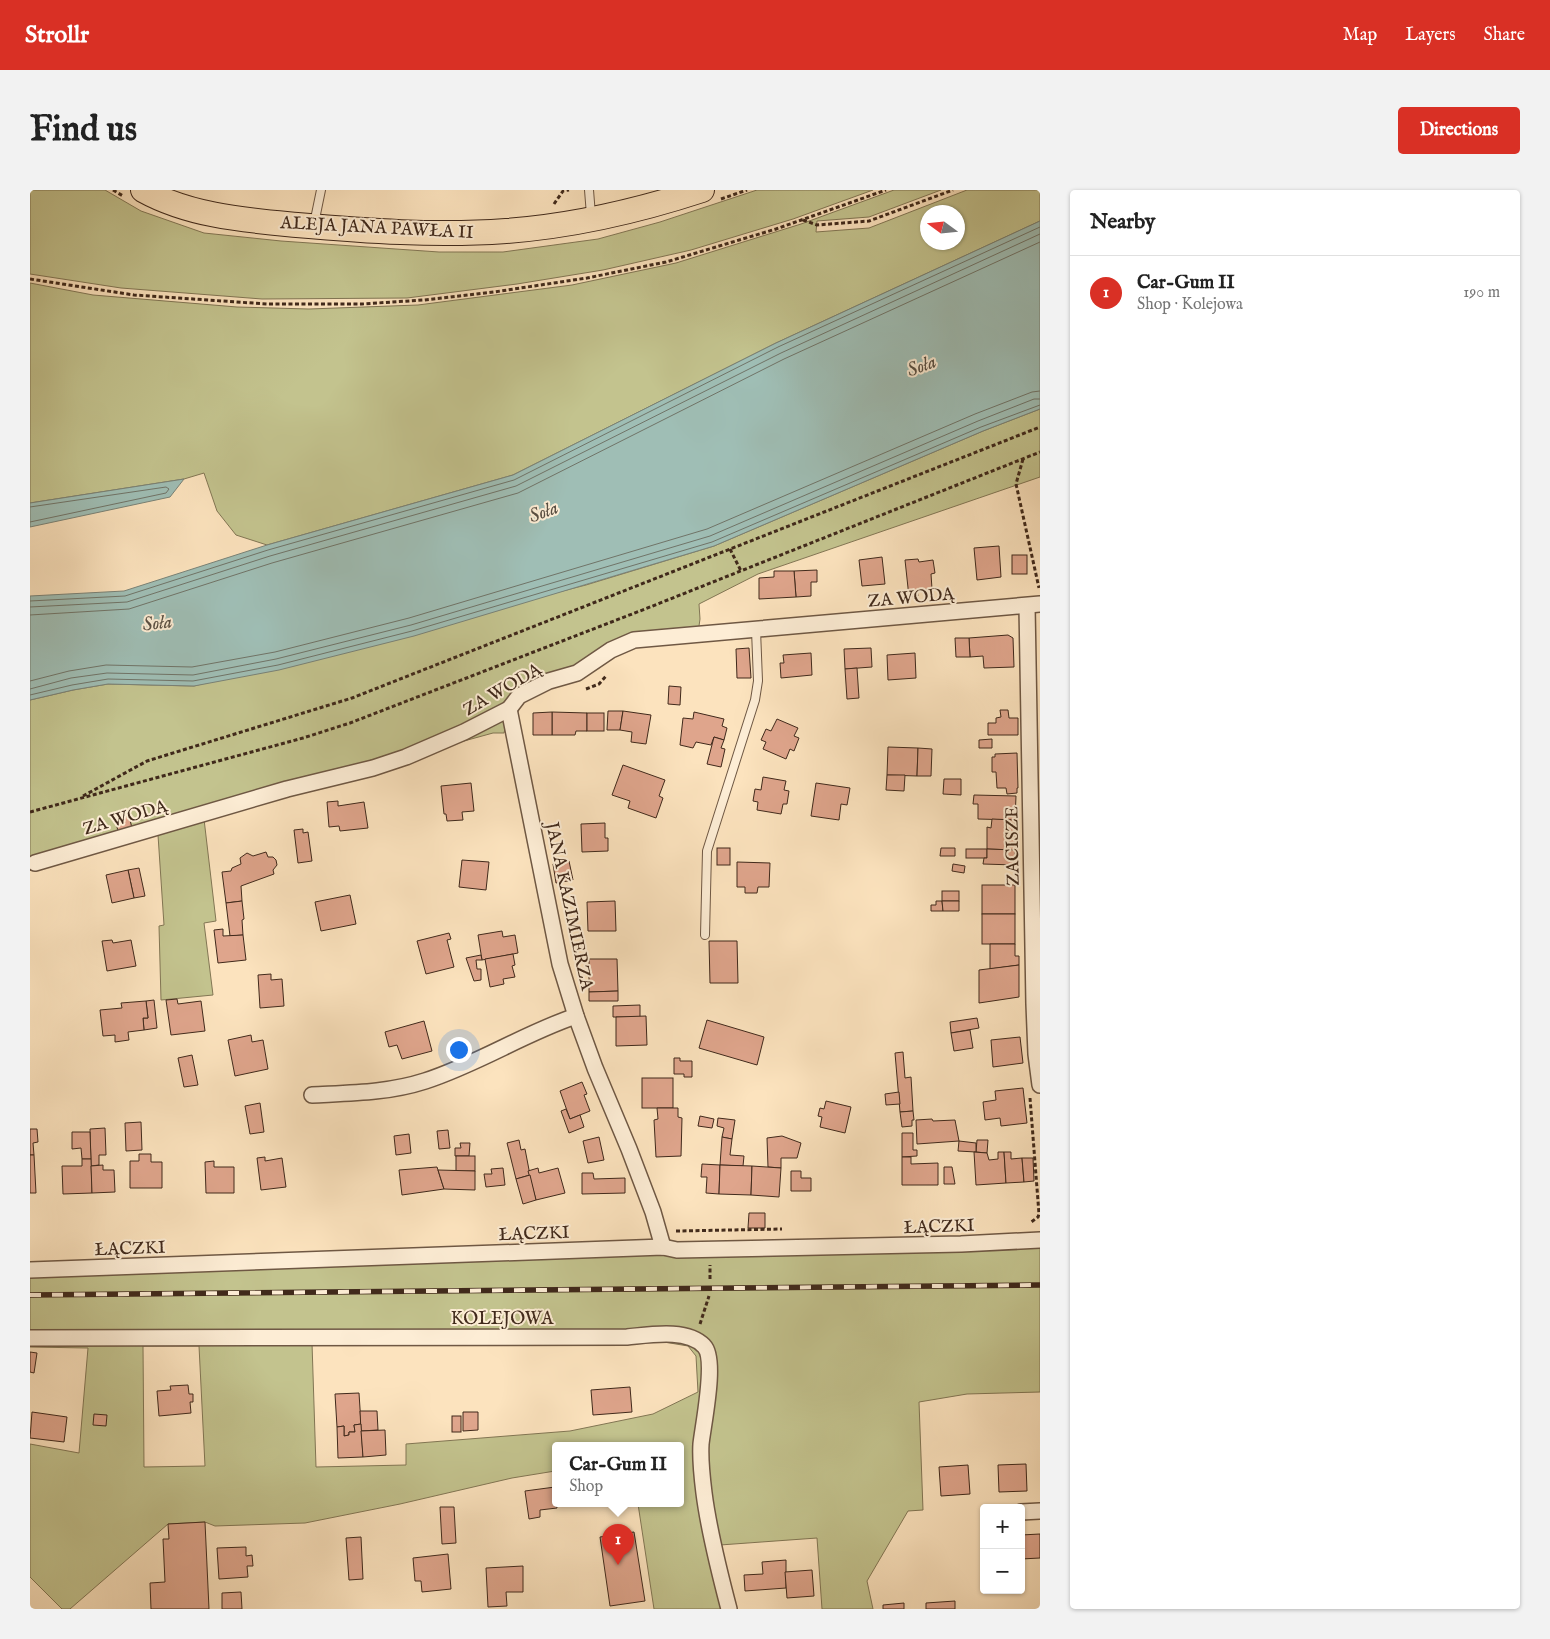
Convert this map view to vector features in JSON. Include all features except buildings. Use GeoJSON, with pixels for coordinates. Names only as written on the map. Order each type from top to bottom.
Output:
{"type":"FeatureCollection","features":[{"type":"Feature","properties":{"kind":"main road","name":"ALEJA JANA PAWŁA II"},"geometry":{"type":"LineString","coordinates":[[143,190],[191,210],[228,217],[368,230],[470,232],[507,230],[591,219],[664,203],[702,190]]}},
{"type":"Feature","properties":{"kind":"street","name":"ZA WODĄ"},"geometry":{"type":"LineString","coordinates":[[35,863],[287,789],[406,757],[464,732],[510,709],[519,696],[549,681],[577,673],[611,650],[634,640],[1033,605]]}},
{"type":"Feature","properties":{"kind":"street","name":"ZACISZE"},"geometry":{"type":"LineString","coordinates":[[1033,605],[1034,1004],[1036,1054],[1034,1087]]}},
{"type":"Feature","properties":{"kind":"street","name":"JANA KAZIMIERZA"},"geometry":{"type":"LineString","coordinates":[[510,709],[560,964],[576,1016],[653,1212],[663,1247]]}},
{"type":"Feature","properties":{"kind":"street"},"geometry":{"type":"LineString","coordinates":[[312,1095],[361,1093],[395,1089],[425,1081],[576,1016]]}},
{"type":"Feature","properties":{"kind":"street","name":"ŁĄCZKI"},"geometry":{"type":"LineString","coordinates":[[30,1270],[663,1247],[686,1250],[961,1244],[1040,1240]]}},
{"type":"Feature","properties":{"kind":"street","name":"KOLEJOWA"},"geometry":{"type":"LineString","coordinates":[[30,1338],[627,1337],[658,1334],[693,1338],[699,1342]]}},
{"type":"Feature","properties":{"kind":"street"},"geometry":{"type":"LineString","coordinates":[[699,1342],[706,1347],[709,1358],[710,1377],[701,1446],[702,1473],[712,1538],[729,1609]]}},
{"type":"Feature","properties":{"kind":"street"},"geometry":{"type":"LineString","coordinates":[[1025,1512],[1040,1511]]}},
{"type":"Feature","properties":{"kind":"lane"},"geometry":{"type":"LineString","coordinates":[[313,226],[320,190]]}},
{"type":"Feature","properties":{"kind":"lane"},"geometry":{"type":"LineString","coordinates":[[589,190],[591,219]]}},
{"type":"Feature","properties":{"kind":"lane"},"geometry":{"type":"LineString","coordinates":[[705,935],[706,855],[755,700],[758,681],[756,630]]}},
{"type":"Feature","properties":{"kind":"path"},"geometry":{"type":"LineString","coordinates":[[30,279],[134,295],[267,304],[362,304],[424,300],[587,278],[666,262],[776,229],[886,190]]}},
{"type":"Feature","properties":{"kind":"path"},"geometry":{"type":"LineString","coordinates":[[803,220],[816,225],[869,221],[953,190]]}},
{"type":"Feature","properties":{"kind":"path"},"geometry":{"type":"LineString","coordinates":[[77,799],[147,761],[352,698],[1040,427]]}},
{"type":"Feature","properties":{"kind":"path"},"geometry":{"type":"LineString","coordinates":[[30,812],[303,738],[350,723],[1040,452]]}},
{"type":"Feature","properties":{"kind":"path"},"geometry":{"type":"LineString","coordinates":[[1023,459],[1016,484],[1040,593]]}},
{"type":"Feature","properties":{"kind":"path"},"geometry":{"type":"LineString","coordinates":[[730,549],[741,571]]}},
{"type":"Feature","properties":{"kind":"path"},"geometry":{"type":"LineString","coordinates":[[577,691],[598,684],[612,669]]}},
{"type":"Feature","properties":{"kind":"path"},"geometry":{"type":"LineString","coordinates":[[1021,1224],[1030,1224],[1039,1214],[1034,1087]]}},
{"type":"Feature","properties":{"kind":"path"},"geometry":{"type":"LineString","coordinates":[[672,1231],[789,1229]]}},
{"type":"Feature","properties":{"kind":"path"},"geometry":{"type":"LineString","coordinates":[[699,1342],[701,1319],[709,1296]]}},
{"type":"Feature","properties":{"kind":"green space"},"geometry":{"type":"Polygon","coordinates":[[[30,190],[105,190],[141,211],[204,233],[281,241],[439,252],[503,252],[598,239],[660,222],[757,190],[873,190],[793,219],[691,250],[603,270],[517,284],[407,298],[262,299],[121,288],[30,274],[30,190]]]}},
{"type":"Feature","properties":{"kind":"green space"},"geometry":{"type":"Polygon","coordinates":[[[894,190],[941,190],[869,217],[817,221],[816,232],[869,228],[920,208],[920,250],[965,250],[965,205],[928,205],[967,190],[1040,190],[1040,221],[776,343],[513,475],[267,545],[236,535],[217,511],[204,473],[184,479],[30,503],[30,283],[93,295],[237,307],[309,309],[418,305],[572,285],[676,263],[801,224],[894,190]]]}},
{"type":"Feature","properties":{"kind":"green space"},"geometry":{"type":"Polygon","coordinates":[[[1040,409],[1040,477],[758,574],[699,604],[700,619],[698,633],[634,640],[509,709],[504,733],[493,733],[406,757],[204,819],[216,921],[204,923],[213,995],[161,1000],[159,926],[164,925],[158,835],[138,832],[35,863],[30,871],[30,700],[108,684],[194,686],[586,585],[714,546],[983,431],[1040,409]]]}},
{"type":"Feature","properties":{"kind":"green space"},"geometry":{"type":"Polygon","coordinates":[[[1040,1240],[1040,1392],[967,1394],[919,1402],[923,1510],[908,1511],[867,1581],[873,1609],[822,1609],[817,1538],[720,1545],[729,1609],[654,1609],[638,1507],[684,1507],[684,1442],[552,1442],[552,1471],[512,1478],[400,1504],[305,1523],[215,1526],[205,1522],[168,1524],[70,1609],[62,1609],[30,1577],[30,1444],[79,1453],[88,1348],[30,1347],[30,1270],[1040,1240]],[[664,1342],[312,1343],[316,1467],[406,1465],[406,1444],[570,1431],[653,1414],[698,1392],[696,1356],[688,1346],[664,1342]],[[143,1346],[144,1467],[205,1466],[199,1346],[143,1346]]]}},
{"type":"Feature","properties":{"kind":"water","name":"Soła"},"geometry":{"type":"Polygon","coordinates":[[[1040,221],[1040,409],[983,431],[714,546],[414,636],[279,670],[194,686],[108,684],[30,700],[30,596],[124,591],[267,545],[513,475],[776,343],[1040,221]]]}},
{"type":"Feature","properties":{"kind":"water"},"geometry":{"type":"Polygon","coordinates":[[[184,479],[170,497],[30,527],[30,503],[184,479]]]}},
{"type":"Feature","properties":{"kind":"railway"},"geometry":{"type":"LineString","coordinates":[[30,1295],[1040,1285]]}},
{"type":"Feature","properties":{"kind":"place","name":"Car-Gum II"},"geometry":{"type":"Point","coordinates":[618,1565]}}]}
